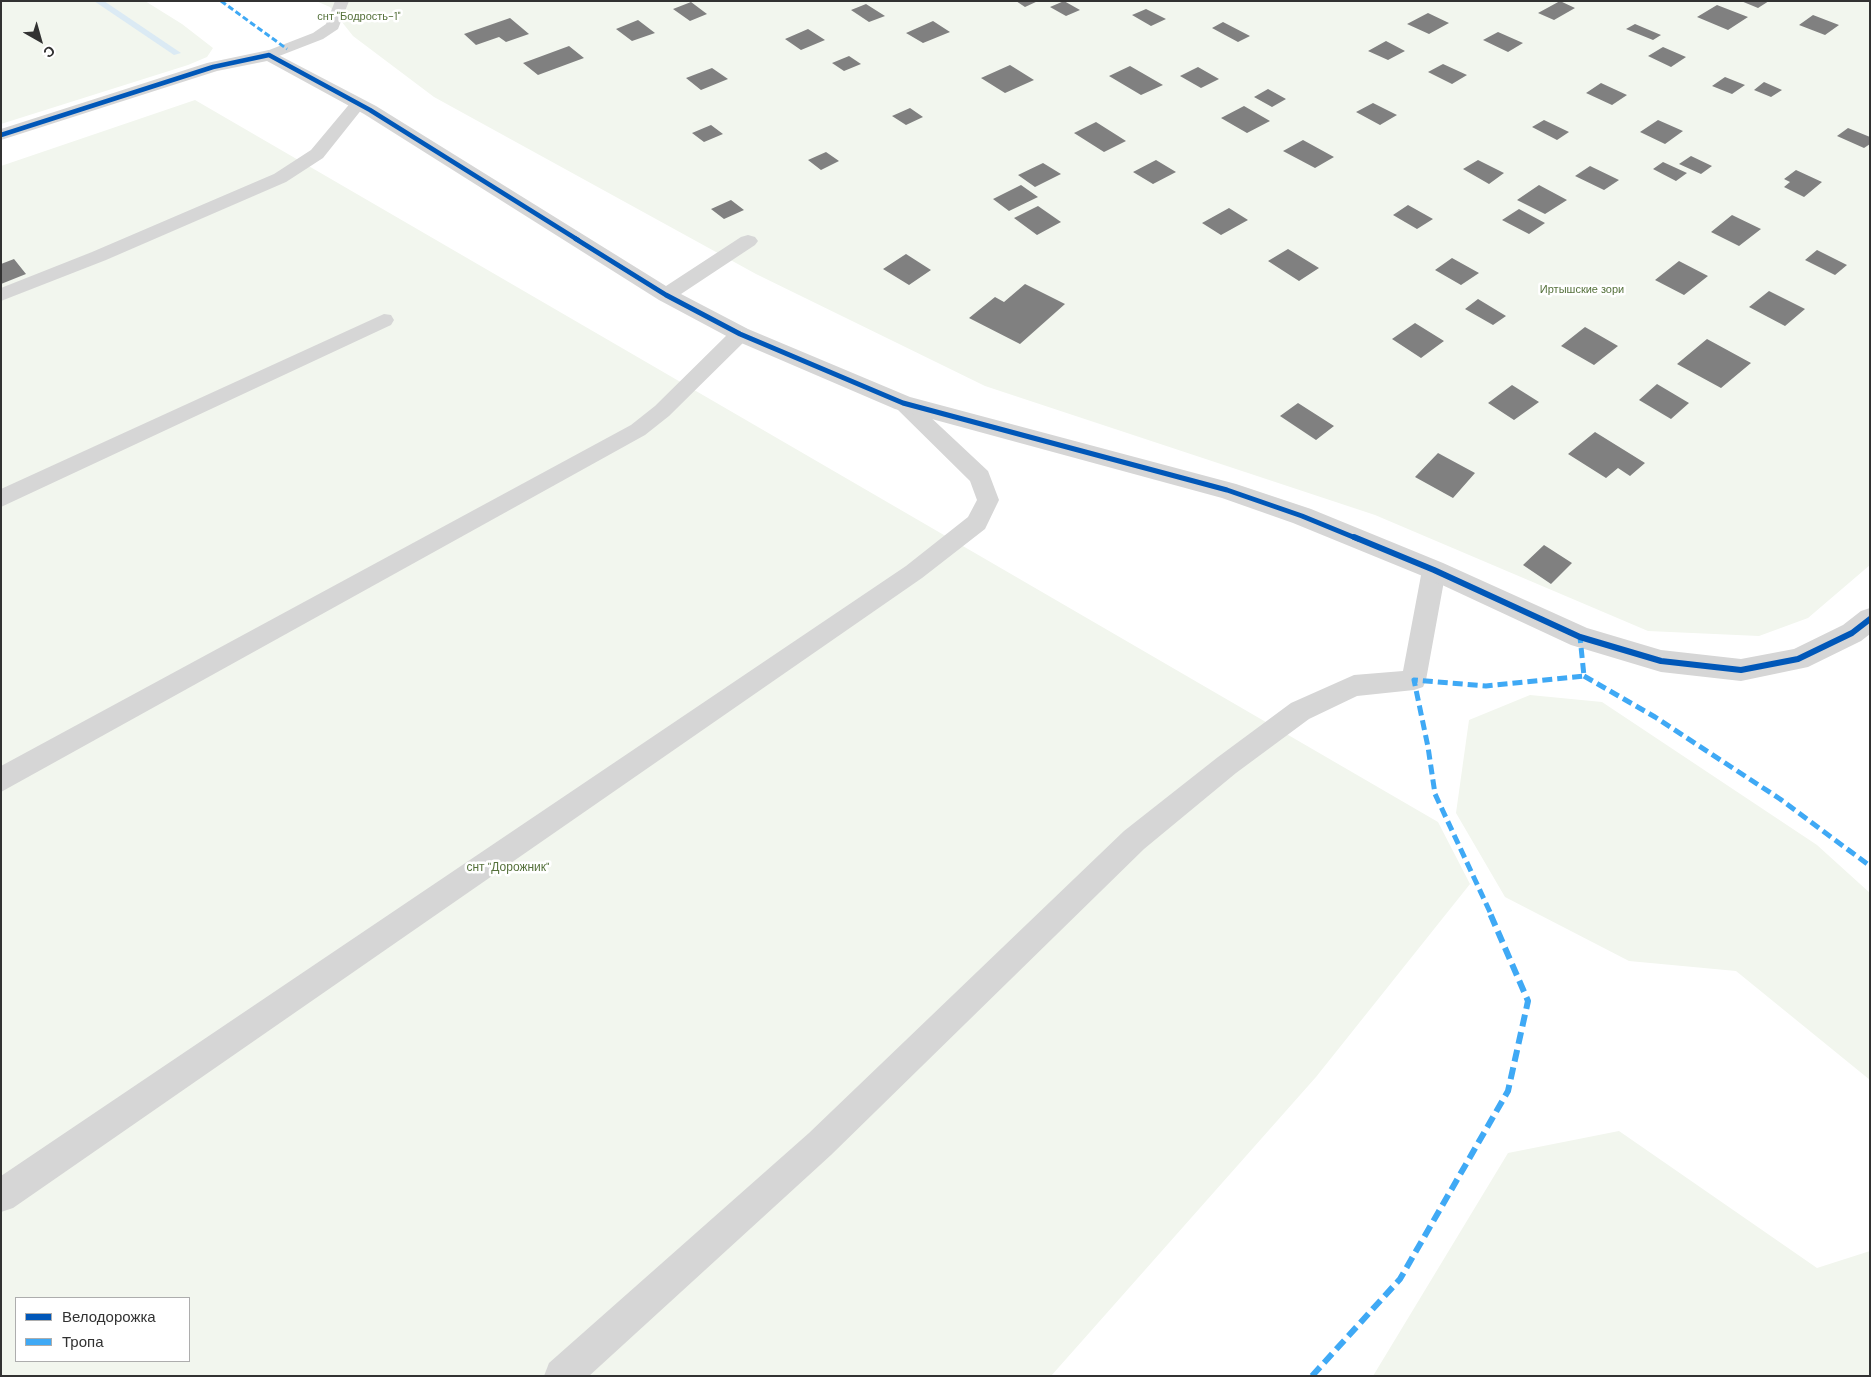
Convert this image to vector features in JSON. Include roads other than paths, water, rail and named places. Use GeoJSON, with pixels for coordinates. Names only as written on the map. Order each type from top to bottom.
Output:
{"type":"FeatureCollection","features":[{"type":"Feature","properties":{"kind":"street"},"geometry":{"type":"LineString","coordinates":[[1,135],[213,67],[270,55],[358,104],[666,295],[740,334],[903,403],[1227,490],[1302,516],[1434,570],[1580,637],[1661,661],[1741,670],[1798,659],[1852,633],[1870,619]]}},
{"type":"Feature","properties":{"kind":"street"},"geometry":{"type":"LineString","coordinates":[[666,295],[748,242]]}},
{"type":"Feature","properties":{"kind":"lane"},"geometry":{"type":"LineString","coordinates":[[270,55],[318,36],[333,26],[342,1]]}},
{"type":"Feature","properties":{"kind":"lane"},"geometry":{"type":"LineString","coordinates":[[1,295],[99,256],[280,178],[317,154],[358,104]]}},
{"type":"Feature","properties":{"kind":"lane"},"geometry":{"type":"LineString","coordinates":[[1,499],[384,320]]}},
{"type":"Feature","properties":{"kind":"lane"},"geometry":{"type":"LineString","coordinates":[[1,780],[638,430],[662,411],[740,334]]}},
{"type":"Feature","properties":{"kind":"lane"},"geometry":{"type":"LineString","coordinates":[[1,1196],[906,578],[976,523],[988,500],[980,477],[903,403]]}},
{"type":"Feature","properties":{"kind":"lane"},"geometry":{"type":"LineString","coordinates":[[562,1376],[820,1144],[1134,840],[1227,765],[1300,711],[1354,686],[1414,680],[1434,570]]}},
{"type":"Feature","properties":{"kind":"waterway"},"geometry":{"type":"LineString","coordinates":[[98,1],[177,53]]}},
{"type":"Feature","properties":{"kind":"park label","name":"снт \"Бодрость-1\""},"geometry":{"type":"Point","coordinates":[359,17]}},
{"type":"Feature","properties":{"kind":"park label","name":"Иртышские зори"},"geometry":{"type":"Point","coordinates":[1582,290]}},
{"type":"Feature","properties":{"kind":"park label","name":"снт \"Дорожник\""},"geometry":{"type":"Point","coordinates":[508,868]}}]}
